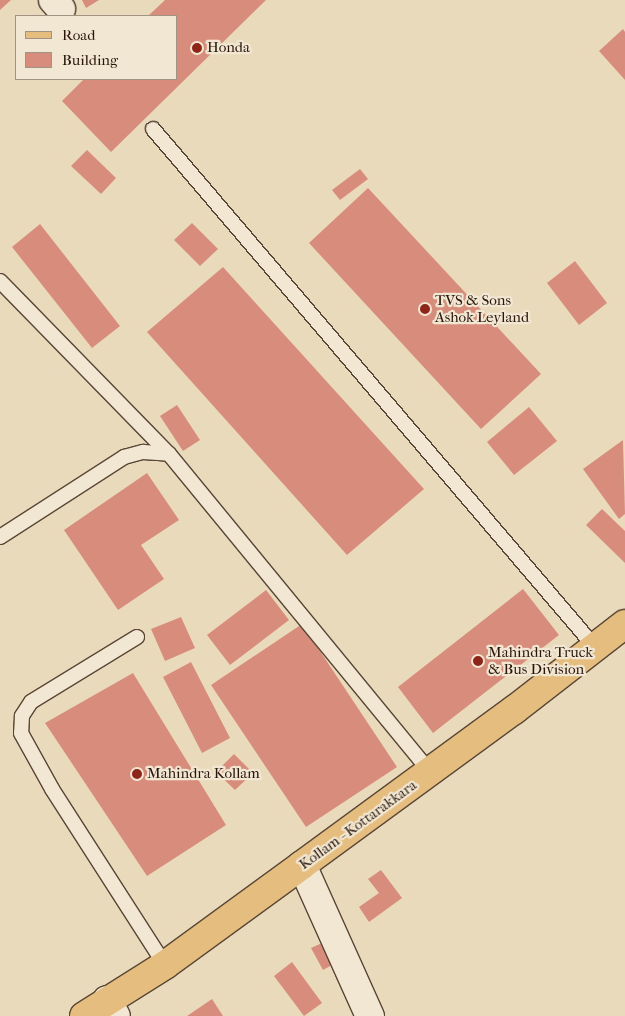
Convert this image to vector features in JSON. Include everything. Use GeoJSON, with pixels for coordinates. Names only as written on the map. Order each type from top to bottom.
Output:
{"type":"FeatureCollection","features":[{"type":"Feature","properties":{"kind":"main road","name":"Kollam - Kottarakkara"},"geometry":{"type":"LineString","coordinates":[[84,1016],[112,1008],[164,965],[430,772],[625,624]]}},
{"type":"Feature","properties":{"kind":"street"},"geometry":{"type":"LineString","coordinates":[[302,865],[370,1016]]}},
{"type":"Feature","properties":{"kind":"lane"},"geometry":{"type":"LineString","coordinates":[[153,129],[594,648]]}},
{"type":"Feature","properties":{"kind":"lane"},"geometry":{"type":"LineString","coordinates":[[0,281],[169,454],[430,772]]}},
{"type":"Feature","properties":{"kind":"lane"},"geometry":{"type":"LineString","coordinates":[[0,538],[116,461],[143,452],[169,454]]}},
{"type":"Feature","properties":{"kind":"lane"},"geometry":{"type":"LineString","coordinates":[[137,637],[31,702],[22,716],[21,733],[52,789],[164,965]]}},
{"type":"Feature","properties":{"kind":"building"},"geometry":{"type":"Polygon","coordinates":[[[0,0],[11,0],[0,10],[0,0]]]}},
{"type":"Feature","properties":{"kind":"building"},"geometry":{"type":"Polygon","coordinates":[[[82,0],[99,0],[86,8],[82,0]]]}},
{"type":"Feature","properties":{"kind":"building","name":"Honda"},"geometry":{"type":"Polygon","coordinates":[[[165,0],[266,0],[111,152],[62,101],[83,80],[178,80],[178,15],[149,15],[165,0]]]}},
{"type":"Feature","properties":{"kind":"building"},"geometry":{"type":"Polygon","coordinates":[[[623,29],[625,32],[625,80],[599,51],[623,29]]]}},
{"type":"Feature","properties":{"kind":"building"},"geometry":{"type":"Polygon","coordinates":[[[87,150],[116,178],[101,194],[71,166],[87,150]]]}},
{"type":"Feature","properties":{"kind":"building"},"geometry":{"type":"Polygon","coordinates":[[[360,169],[368,179],[340,200],[332,190],[360,169]]]}},
{"type":"Feature","properties":{"kind":"building","name":"TVS & Sons Ashok Leyland"},"geometry":{"type":"Polygon","coordinates":[[[368,188],[541,374],[481,429],[309,243],[368,188]]]}},
{"type":"Feature","properties":{"kind":"building"},"geometry":{"type":"Polygon","coordinates":[[[192,223],[218,249],[200,266],[174,240],[192,223]]]}},
{"type":"Feature","properties":{"kind":"building"},"geometry":{"type":"Polygon","coordinates":[[[40,224],[120,326],[92,348],[12,247],[40,224]]]}},
{"type":"Feature","properties":{"kind":"building"},"geometry":{"type":"Polygon","coordinates":[[[575,261],[607,303],[579,325],[547,283],[575,261]]]}},
{"type":"Feature","properties":{"kind":"building"},"geometry":{"type":"Polygon","coordinates":[[[223,267],[424,489],[347,555],[147,332],[223,267]]]}},
{"type":"Feature","properties":{"kind":"building"},"geometry":{"type":"Polygon","coordinates":[[[177,405],[200,440],[183,451],[160,416],[177,405]]]}},
{"type":"Feature","properties":{"kind":"building"},"geometry":{"type":"Polygon","coordinates":[[[529,407],[557,441],[514,475],[487,442],[529,407]]]}},
{"type":"Feature","properties":{"kind":"building"},"geometry":{"type":"Polygon","coordinates":[[[623,440],[625,514],[619,519],[583,469],[623,440]]]}},
{"type":"Feature","properties":{"kind":"building"},"geometry":{"type":"Polygon","coordinates":[[[147,473],[179,520],[141,545],[164,579],[118,610],[64,530],[147,473]]]}},
{"type":"Feature","properties":{"kind":"building"},"geometry":{"type":"Polygon","coordinates":[[[602,509],[625,531],[625,563],[586,525],[602,509]]]}},
{"type":"Feature","properties":{"kind":"building","name":"Mahindra Truck & Bus Division"},"geometry":{"type":"Polygon","coordinates":[[[523,589],[559,635],[433,733],[398,687],[523,589]]]}},
{"type":"Feature","properties":{"kind":"building"},"geometry":{"type":"Polygon","coordinates":[[[266,590],[289,620],[230,665],[207,635],[266,590]]]}},
{"type":"Feature","properties":{"kind":"building"},"geometry":{"type":"Polygon","coordinates":[[[181,617],[195,648],[165,661],[151,629],[181,617]]]}},
{"type":"Feature","properties":{"kind":"building"},"geometry":{"type":"Polygon","coordinates":[[[302,624],[397,767],[306,827],[211,685],[302,624]]]}},
{"type":"Feature","properties":{"kind":"building"},"geometry":{"type":"Polygon","coordinates":[[[191,662],[230,738],[202,753],[163,677],[191,662]]]}},
{"type":"Feature","properties":{"kind":"building","name":"Mahindra Kollam"},"geometry":{"type":"Polygon","coordinates":[[[133,673],[226,825],[147,876],[45,723],[133,673]]]}},
{"type":"Feature","properties":{"kind":"building"},"geometry":{"type":"Polygon","coordinates":[[[234,754],[253,773],[235,790],[216,772],[234,754]]]}},
{"type":"Feature","properties":{"kind":"building"},"geometry":{"type":"Polygon","coordinates":[[[381,870],[402,898],[369,922],[359,907],[379,893],[368,879],[381,870]]]}},
{"type":"Feature","properties":{"kind":"building"},"geometry":{"type":"Polygon","coordinates":[[[322,943],[334,964],[323,970],[311,948],[322,943]]]}},
{"type":"Feature","properties":{"kind":"building"},"geometry":{"type":"Polygon","coordinates":[[[292,962],[322,1003],[304,1016],[274,976],[292,962]]]}},
{"type":"Feature","properties":{"kind":"building"},"geometry":{"type":"Polygon","coordinates":[[[212,999],[223,1016],[187,1016],[212,999]]]}},
{"type":"Feature","properties":{"kind":"place","name":"Honda"},"geometry":{"type":"Point","coordinates":[197,48]}},
{"type":"Feature","properties":{"kind":"place","name":"TVS & Sons Ashok Leyland"},"geometry":{"type":"Point","coordinates":[425,309]}},
{"type":"Feature","properties":{"kind":"place","name":"Mahindra Truck & Bus Division"},"geometry":{"type":"Point","coordinates":[478,661]}},
{"type":"Feature","properties":{"kind":"place","name":"Mahindra Kollam"},"geometry":{"type":"Point","coordinates":[137,774]}}]}
